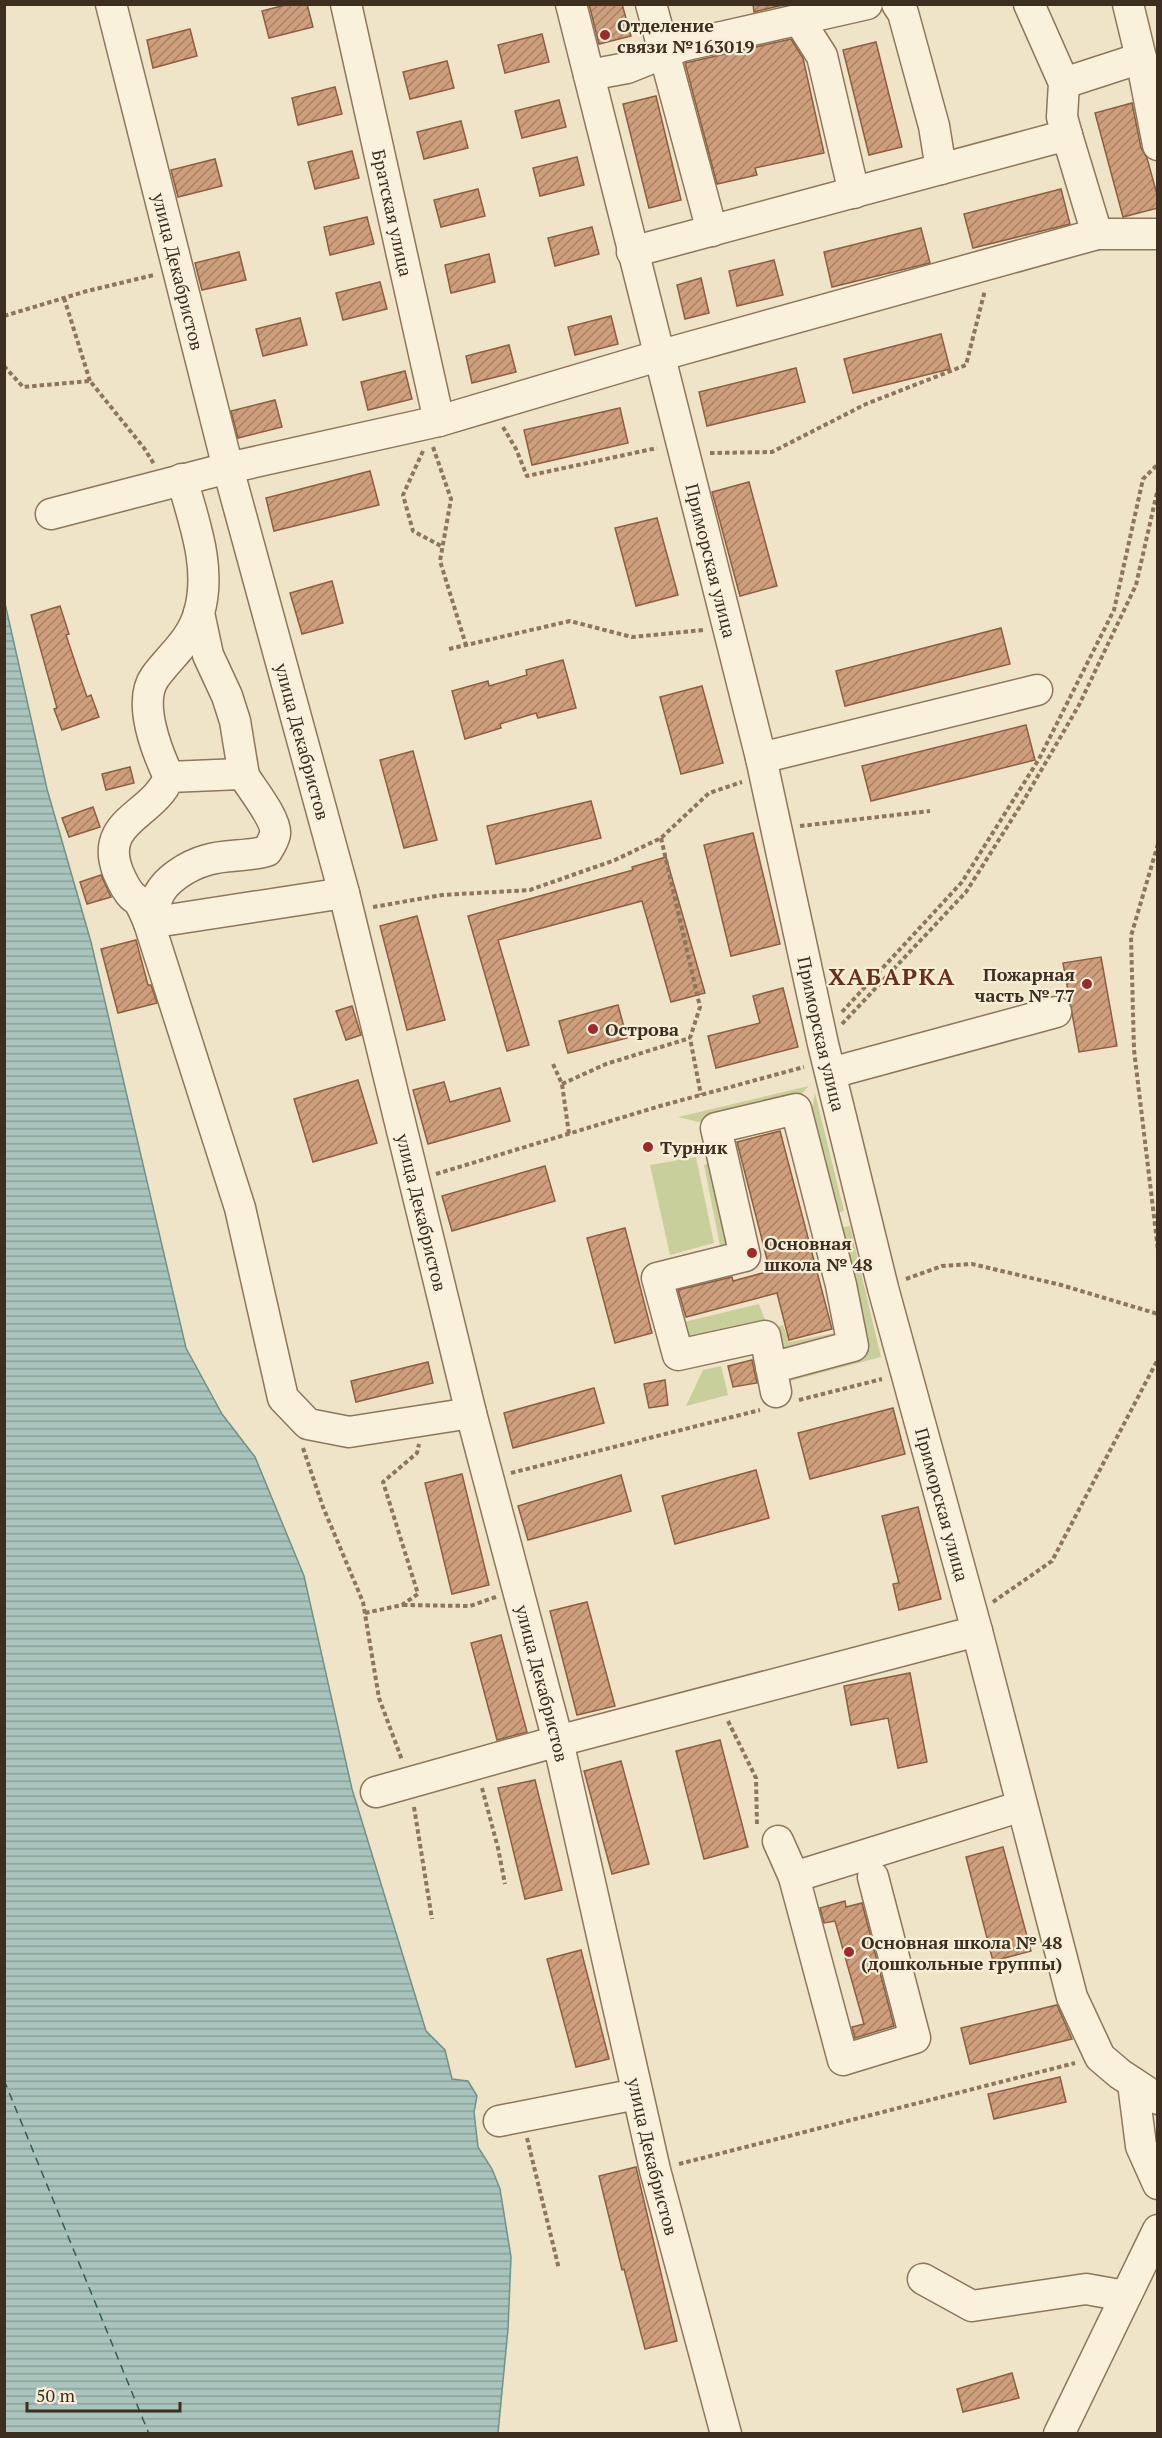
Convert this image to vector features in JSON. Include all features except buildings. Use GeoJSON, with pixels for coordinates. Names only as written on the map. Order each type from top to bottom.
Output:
{"type":"FeatureCollection","features":[{"type":"Feature","properties":{"kind":"street","name":"Братская улица"},"geometry":{"type":"LineString","coordinates":[[345,4],[431,427]]}},
{"type":"Feature","properties":{"kind":"street","name":"Приморская улица"},"geometry":{"type":"LineString","coordinates":[[571,4],[763,766],[826,1053],[883,1288],[975,1624],[1072,1997],[1100,2057]]}},
{"type":"Feature","properties":{"kind":"street"},"geometry":{"type":"LineString","coordinates":[[589,75],[627,68],[682,46],[867,4]]}},
{"type":"Feature","properties":{"kind":"street"},"geometry":{"type":"LineString","coordinates":[[897,4],[903,14],[934,126],[942,169]]}},
{"type":"Feature","properties":{"kind":"street"},"geometry":{"type":"LineString","coordinates":[[1029,4],[1064,83],[1062,117],[1097,234]]}},
{"type":"Feature","properties":{"kind":"street"},"geometry":{"type":"LineString","coordinates":[[1128,4],[1158,145]]}},
{"type":"Feature","properties":{"kind":"street"},"geometry":{"type":"LineString","coordinates":[[653,5],[712,231]]}},
{"type":"Feature","properties":{"kind":"street","name":"улица Декабристов"},"geometry":{"type":"LineString","coordinates":[[116,6],[228,468],[346,902],[471,1413],[558,1741],[655,2170],[724,2428]]}},
{"type":"Feature","properties":{"kind":"street"},"geometry":{"type":"LineString","coordinates":[[799,20],[822,56],[854,193]]}},
{"type":"Feature","properties":{"kind":"street"},"geometry":{"type":"LineString","coordinates":[[1064,83],[1141,58]]}},
{"type":"Feature","properties":{"kind":"street"},"geometry":{"type":"LineString","coordinates":[[632,252],[1067,135]]}},
{"type":"Feature","properties":{"kind":"street"},"geometry":{"type":"LineString","coordinates":[[51,514],[228,468],[431,427],[658,356],[1097,234],[1158,234]]}},
{"type":"Feature","properties":{"kind":"street"},"geometry":{"type":"LineString","coordinates":[[169,777],[156,747],[148,709],[148,692],[156,676],[189,636],[199,613],[204,572],[193,515],[174,481]]}},
{"type":"Feature","properties":{"kind":"street"},"geometry":{"type":"LineString","coordinates":[[154,922],[156,899],[168,882],[182,872],[206,860],[251,856],[267,851],[275,836],[271,818],[244,776],[235,721],[227,696],[211,661],[199,613]]}},
{"type":"Feature","properties":{"kind":"street"},"geometry":{"type":"LineString","coordinates":[[763,766],[1037,690]]}},
{"type":"Feature","properties":{"kind":"street"},"geometry":{"type":"LineString","coordinates":[[169,777],[244,776]]}},
{"type":"Feature","properties":{"kind":"street"},"geometry":{"type":"LineString","coordinates":[[169,777],[154,802],[124,824],[115,837],[115,863],[119,875],[132,896],[139,901],[154,922],[240,1208],[283,1398],[308,1424],[349,1432],[471,1413]]}},
{"type":"Feature","properties":{"kind":"street"},"geometry":{"type":"LineString","coordinates":[[154,922],[346,902]]}},
{"type":"Feature","properties":{"kind":"street"},"geometry":{"type":"LineString","coordinates":[[826,1053],[1056,1012]]}},
{"type":"Feature","properties":{"kind":"street"},"geometry":{"type":"LineString","coordinates":[[796,1109],[841,1285],[854,1346],[777,1392],[765,1336],[678,1355],[657,1278],[745,1256],[716,1128],[796,1109]]}},
{"type":"Feature","properties":{"kind":"street"},"geometry":{"type":"LineString","coordinates":[[376,1792],[721,1698],[975,1624]]}},
{"type":"Feature","properties":{"kind":"street"},"geometry":{"type":"LineString","coordinates":[[794,1877],[1022,1806]]}},
{"type":"Feature","properties":{"kind":"street"},"geometry":{"type":"LineString","coordinates":[[768,1833],[794,1877],[843,2060],[915,2038],[873,1877]]}},
{"type":"Feature","properties":{"kind":"street"},"geometry":{"type":"LineString","coordinates":[[1100,2057],[1145,2091],[1141,2146],[1158,2184]]}},
{"type":"Feature","properties":{"kind":"street"},"geometry":{"type":"LineString","coordinates":[[510,2119],[638,2094]]}},
{"type":"Feature","properties":{"kind":"street"},"geometry":{"type":"LineString","coordinates":[[1059,2433],[1158,2230]]}},
{"type":"Feature","properties":{"kind":"street"},"geometry":{"type":"LineString","coordinates":[[923,2279],[972,2306],[1086,2289],[1125,2296]]}},
{"type":"Feature","properties":{"kind":"path"},"geometry":{"type":"LineString","coordinates":[[498,419],[516,449],[527,476],[682,448],[772,452],[866,404],[966,365],[992,263]]}},
{"type":"Feature","properties":{"kind":"path"},"geometry":{"type":"LineString","coordinates":[[4,316],[63,298],[178,269]]}},
{"type":"Feature","properties":{"kind":"path"},"geometry":{"type":"LineString","coordinates":[[63,298],[90,381],[174,481]]}},
{"type":"Feature","properties":{"kind":"path"},"geometry":{"type":"LineString","coordinates":[[4,366],[23,387],[90,381]]}},
{"type":"Feature","properties":{"kind":"path"},"geometry":{"type":"LineString","coordinates":[[431,427],[451,499],[440,561],[466,645]]}},
{"type":"Feature","properties":{"kind":"path"},"geometry":{"type":"LineString","coordinates":[[431,427],[403,495],[413,531],[443,547]]}},
{"type":"Feature","properties":{"kind":"path"},"geometry":{"type":"LineString","coordinates":[[826,1053],[962,882],[1039,759],[1114,610],[1143,478],[1158,464]]}},
{"type":"Feature","properties":{"kind":"path"},"geometry":{"type":"LineString","coordinates":[[414,1180],[701,1095],[826,1053],[966,892],[1024,800],[1079,705],[1136,585],[1158,488]]}},
{"type":"Feature","properties":{"kind":"path"},"geometry":{"type":"LineString","coordinates":[[449,649],[570,621],[632,637],[728,627]]}},
{"type":"Feature","properties":{"kind":"path"},"geometry":{"type":"LineString","coordinates":[[346,902],[530,891],[615,860],[662,838],[708,793],[763,766]]}},
{"type":"Feature","properties":{"kind":"path"},"geometry":{"type":"LineString","coordinates":[[777,829],[930,811]]}},
{"type":"Feature","properties":{"kind":"path"},"geometry":{"type":"LineString","coordinates":[[662,838],[700,1007],[690,1038],[701,1095]]}},
{"type":"Feature","properties":{"kind":"path"},"geometry":{"type":"LineString","coordinates":[[1158,844],[1131,936],[1134,1050],[1158,1250]]}},
{"type":"Feature","properties":{"kind":"path"},"geometry":{"type":"LineString","coordinates":[[562,1084],[606,1064],[690,1038]]}},
{"type":"Feature","properties":{"kind":"path"},"geometry":{"type":"LineString","coordinates":[[553,1064],[562,1084],[569,1134]]}},
{"type":"Feature","properties":{"kind":"path"},"geometry":{"type":"LineString","coordinates":[[883,1288],[942,1266],[972,1264],[1060,1285],[1158,1314]]}},
{"type":"Feature","properties":{"kind":"path"},"geometry":{"type":"LineString","coordinates":[[975,1624],[1052,1561],[1158,1359]]}},
{"type":"Feature","properties":{"kind":"path"},"geometry":{"type":"LineString","coordinates":[[489,1479],[777,1392],[906,1373]]}},
{"type":"Feature","properties":{"kind":"path"},"geometry":{"type":"LineString","coordinates":[[402,1605],[418,1594],[383,1482],[417,1453],[425,1420]]}},
{"type":"Feature","properties":{"kind":"path"},"geometry":{"type":"LineString","coordinates":[[300,1437],[323,1507],[363,1602],[379,1698],[411,1782],[432,1919]]}},
{"type":"Feature","properties":{"kind":"path"},"geometry":{"type":"LineString","coordinates":[[365,1613],[402,1605],[470,1606],[502,1595],[515,1576]]}},
{"type":"Feature","properties":{"kind":"path"},"geometry":{"type":"LineString","coordinates":[[721,1698],[729,1724],[756,1778],[768,1833]]}},
{"type":"Feature","properties":{"kind":"path"},"geometry":{"type":"LineString","coordinates":[[475,1764],[498,1848],[505,1884]]}},
{"type":"Feature","properties":{"kind":"path"},"geometry":{"type":"LineString","coordinates":[[655,2170],[1100,2057]]}},
{"type":"Feature","properties":{"kind":"path"},"geometry":{"type":"LineString","coordinates":[[510,2119],[559,2269]]}},
{"type":"Feature","properties":{"kind":"green space"},"geometry":{"type":"Polygon","coordinates":[[[809,1086],[799,1097],[699,1122],[678,1117],[809,1086]]]}},
{"type":"Feature","properties":{"kind":"green space"},"geometry":{"type":"Polygon","coordinates":[[[815,1093],[844,1211],[830,1215],[811,1113],[815,1093]]]}},
{"type":"Feature","properties":{"kind":"green space"},"geometry":{"type":"Polygon","coordinates":[[[696,1157],[714,1243],[670,1255],[650,1165],[696,1157]]]}},
{"type":"Feature","properties":{"kind":"green space"},"geometry":{"type":"Polygon","coordinates":[[[714,1161],[735,1242],[720,1246],[704,1165],[714,1161]]]}},
{"type":"Feature","properties":{"kind":"green space"},"geometry":{"type":"Polygon","coordinates":[[[850,1226],[881,1357],[779,1384],[778,1373],[862,1350],[833,1229],[850,1226]]]}},
{"type":"Feature","properties":{"kind":"green space"},"geometry":{"type":"Polygon","coordinates":[[[831,1295],[845,1337],[783,1353],[772,1329],[783,1325],[789,1342],[834,1333],[828,1300],[831,1295]]]}},
{"type":"Feature","properties":{"kind":"green space"},"geometry":{"type":"Polygon","coordinates":[[[759,1304],[767,1325],[686,1346],[684,1322],[759,1304]]]}},
{"type":"Feature","properties":{"kind":"green space"},"geometry":{"type":"Polygon","coordinates":[[[721,1366],[728,1395],[686,1406],[703,1370],[721,1366]]]}},
{"type":"Feature","properties":{"kind":"water"},"geometry":{"type":"Polygon","coordinates":[[[4,599],[47,789],[91,942],[186,1348],[222,1414],[255,1457],[304,1576],[352,1789],[426,2031],[445,2050],[452,2079],[468,2081],[477,2096],[474,2112],[478,2147],[492,2169],[500,2189],[511,2257],[508,2329],[498,2433],[5,2433],[4,599]]]}},
{"type":"Feature","properties":{"kind":"ferry route"},"geometry":{"type":"LineString","coordinates":[[4,2080],[149,2434]]}},
{"type":"Feature","properties":{"kind":"place","name":"Отделение связи №163019"},"geometry":{"type":"Point","coordinates":[605,35]}},
{"type":"Feature","properties":{"kind":"place","name":"Пожарная часть № 77"},"geometry":{"type":"Point","coordinates":[1087,984]}},
{"type":"Feature","properties":{"kind":"place","name":"Острова"},"geometry":{"type":"Point","coordinates":[593,1029]}},
{"type":"Feature","properties":{"kind":"place","name":"Турник"},"geometry":{"type":"Point","coordinates":[648,1147]}},
{"type":"Feature","properties":{"kind":"place","name":"Основная школа № 48"},"geometry":{"type":"Point","coordinates":[752,1253]}},
{"type":"Feature","properties":{"kind":"place","name":"Основная школа № 48 (дошкольные группы)"},"geometry":{"type":"Point","coordinates":[849,1952]}},
{"type":"Feature","properties":{"kind":"district","name":"ХАБАРКА"},"geometry":{"type":"Point","coordinates":[892,976]}}]}
